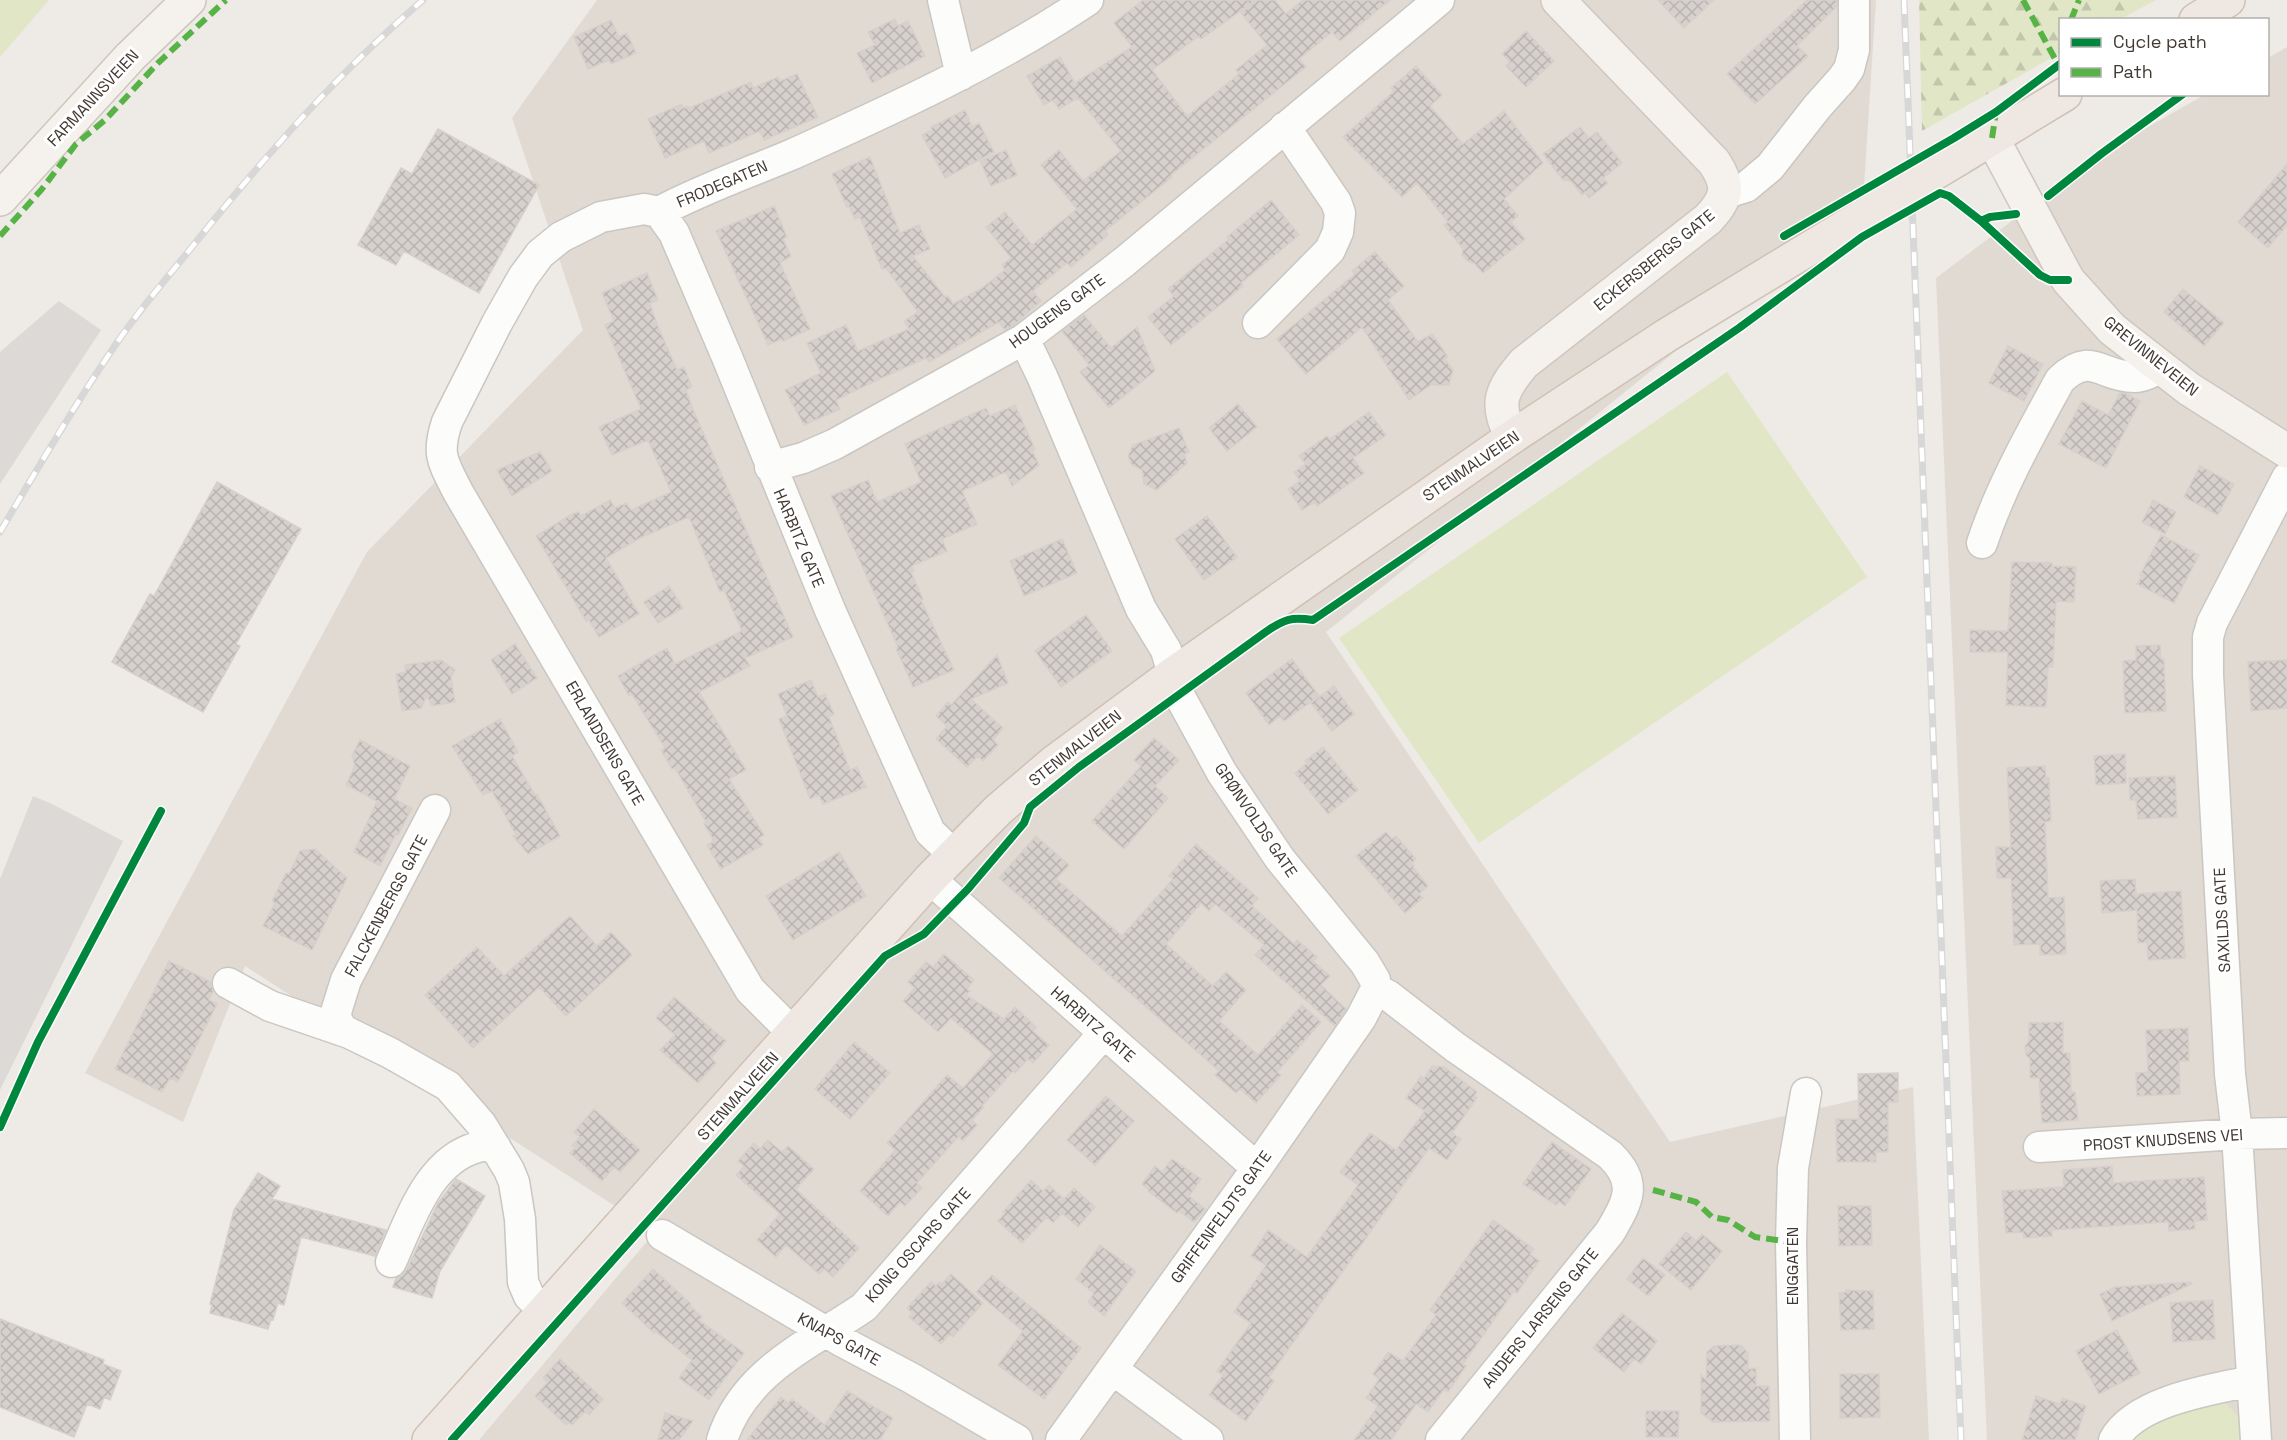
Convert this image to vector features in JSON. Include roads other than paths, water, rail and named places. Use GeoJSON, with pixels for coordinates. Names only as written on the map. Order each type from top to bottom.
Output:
{"type":"FeatureCollection","features":[{"type":"Feature","properties":{"kind":"main road","name":"FARMANNSVEIEN"},"geometry":{"type":"LineString","coordinates":[[0,198],[130,57],[189,0]]}},
{"type":"Feature","properties":{"kind":"main road","name":"ECKERSBERGS GATE"},"geometry":{"type":"LineString","coordinates":[[1512,437],[1501,414],[1501,401],[1508,382],[1519,369],[1708,219],[1721,206],[1726,193],[1723,174],[1714,162],[1558,0]]}},
{"type":"Feature","properties":{"kind":"main road"},"geometry":{"type":"LineString","coordinates":[[2199,18],[2228,0]]}},
{"type":"Feature","properties":{"kind":"main road"},"geometry":{"type":"LineString","coordinates":[[1992,138],[2062,96]]}},
{"type":"Feature","properties":{"kind":"main road","name":"STENMALVEIEN"},"geometry":{"type":"LineString","coordinates":[[429,1440],[794,1034],[930,879],[998,810],[1053,763],[1173,674],[1512,437],[1667,335],[1992,138]]}},
{"type":"Feature","properties":{"kind":"main road","name":"GREVINNEVEIEN"},"geometry":{"type":"LineString","coordinates":[[1992,138],[2068,280],[2112,329],[2190,389],[2287,451]]}},
{"type":"Feature","properties":{"kind":"street"},"geometry":{"type":"LineString","coordinates":[[943,0],[961,75]]}},
{"type":"Feature","properties":{"kind":"street","name":"FRODEGATEN"},"geometry":{"type":"LineString","coordinates":[[442,439],[447,422],[523,277],[540,254],[561,237],[602,217],[644,209],[659,212],[693,195],[790,155],[961,75],[1001,54],[1088,0]]}},
{"type":"Feature","properties":{"kind":"street","name":"HOUGENS GATE"},"geometry":{"type":"LineString","coordinates":[[770,467],[803,458],[835,444],[1024,339],[1124,262],[1439,0]]}},
{"type":"Feature","properties":{"kind":"street"},"geometry":{"type":"LineString","coordinates":[[1726,193],[1746,187],[1770,167],[1849,69],[1854,50],[1854,0]]}},
{"type":"Feature","properties":{"kind":"street"},"geometry":{"type":"LineString","coordinates":[[1258,323],[1330,250],[1338,232],[1340,213],[1336,202],[1285,127]]}},
{"type":"Feature","properties":{"kind":"street","name":"HARBITZ GATE"},"geometry":{"type":"LineString","coordinates":[[659,212],[674,233],[727,357],[815,576],[930,832],[954,855]]}},
{"type":"Feature","properties":{"kind":"street","name":"GRØNVOLDS GATE"},"geometry":{"type":"LineString","coordinates":[[1024,339],[1042,375],[1141,609],[1166,651],[1179,695],[1222,773],[1280,859],[1365,963],[1375,980],[1376,989]]}},
{"type":"Feature","properties":{"kind":"street"},"geometry":{"type":"LineString","coordinates":[[1982,543],[2014,465],[2060,380],[2069,371],[2080,366],[2091,365],[2135,378],[2145,376],[2160,367]]}},
{"type":"Feature","properties":{"kind":"street","name":"ERLANDSENS GATE"},"geometry":{"type":"LineString","coordinates":[[442,439],[441,458],[458,492],[750,990],[794,1034]]}},
{"type":"Feature","properties":{"kind":"street","name":"SAXILDS GATE"},"geometry":{"type":"LineString","coordinates":[[2256,1440],[2237,1134],[2230,1074],[2208,675],[2208,637],[2212,623],[2287,478]]}},
{"type":"Feature","properties":{"kind":"street","name":"FALCKENBERGS GATE"},"geometry":{"type":"LineString","coordinates":[[348,1033],[342,1029],[336,1012],[346,980],[435,810]]}},
{"type":"Feature","properties":{"kind":"street","name":"HARBITZ GATE"},"geometry":{"type":"LineString","coordinates":[[930,879],[1257,1168]]}},
{"type":"Feature","properties":{"kind":"street"},"geometry":{"type":"LineString","coordinates":[[228,983],[270,1006],[348,1033],[390,1053],[448,1086],[476,1118],[509,1170],[517,1196],[523,1282],[529,1296],[545,1311]]}},
{"type":"Feature","properties":{"kind":"street","name":"GRIFFENFELDTS GATE"},"geometry":{"type":"LineString","coordinates":[[1061,1440],[1257,1168],[1361,1018],[1376,989]]}},
{"type":"Feature","properties":{"kind":"street","name":"ANDERS LARSENS GATE"},"geometry":{"type":"LineString","coordinates":[[1376,989],[1389,996],[1455,1047],[1610,1155],[1623,1167],[1629,1190],[1623,1209],[1610,1232],[1442,1440]]}},
{"type":"Feature","properties":{"kind":"street","name":"KONG OSCARS GATE"},"geometry":{"type":"LineString","coordinates":[[722,1440],[737,1405],[763,1376],[792,1352],[826,1333],[864,1307],[1103,1034]]}},
{"type":"Feature","properties":{"kind":"street","name":"ENGGATEN"},"geometry":{"type":"LineString","coordinates":[[1795,1440],[1791,1242],[1793,1168],[1806,1094]]}},
{"type":"Feature","properties":{"kind":"street","name":"PROST KNUDSENS VEI"},"geometry":{"type":"LineString","coordinates":[[2039,1148],[2237,1134],[2287,1133]]}},
{"type":"Feature","properties":{"kind":"street"},"geometry":{"type":"LineString","coordinates":[[391,1262],[421,1196],[437,1173],[455,1157],[479,1146],[496,1148]]}},
{"type":"Feature","properties":{"kind":"street","name":"KNAPS GATE"},"geometry":{"type":"LineString","coordinates":[[662,1234],[826,1333],[911,1378],[1017,1440]]}},
{"type":"Feature","properties":{"kind":"street"},"geometry":{"type":"LineString","coordinates":[[1112,1370],[1208,1440]]}},
{"type":"Feature","properties":{"kind":"street"},"geometry":{"type":"LineString","coordinates":[[2114,1440],[2133,1420],[2157,1406],[2194,1392],[2252,1381]]}},
{"type":"Feature","properties":{"kind":"railway"},"geometry":{"type":"LineString","coordinates":[[0,532],[97,372],[153,295],[249,178],[304,116],[362,56],[423,0]]}},
{"type":"Feature","properties":{"kind":"railway"},"geometry":{"type":"LineString","coordinates":[[1904,0],[1961,1440]]}}]}
